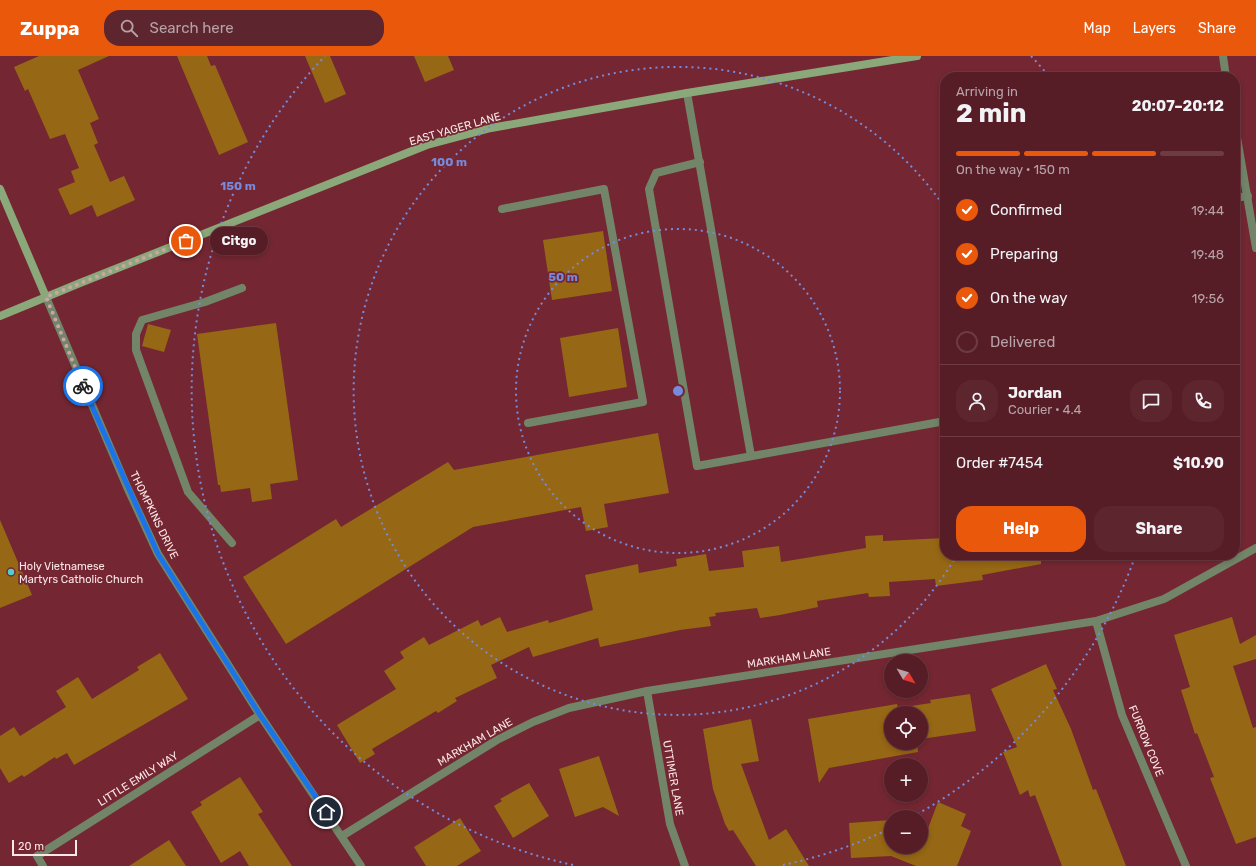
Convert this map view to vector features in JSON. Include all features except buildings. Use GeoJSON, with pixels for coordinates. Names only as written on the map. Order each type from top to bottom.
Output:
{"type":"FeatureCollection","features":[{"type":"Feature","properties":{"kind":"street","name":"EAST YAGER LANE"},"geometry":{"type":"LineString","coordinates":[[0,316],[426,146],[491,128],[917,56]]}},
{"type":"Feature","properties":{"kind":"street"},"geometry":{"type":"LineString","coordinates":[[1222,56],[1225,72]]}},
{"type":"Feature","properties":{"kind":"street"},"geometry":{"type":"LineString","coordinates":[[688,94],[751,456]]}},
{"type":"Feature","properties":{"kind":"street"},"geometry":{"type":"LineString","coordinates":[[1240,153],[1256,248]]}},
{"type":"Feature","properties":{"kind":"street"},"geometry":{"type":"LineString","coordinates":[[700,162],[656,173],[649,189],[697,466],[940,422]]}},
{"type":"Feature","properties":{"kind":"street"},"geometry":{"type":"LineString","coordinates":[[502,209],[604,188],[643,402],[528,423]]}},
{"type":"Feature","properties":{"kind":"street","name":"THOMPKINS DRIVE"},"geometry":{"type":"LineString","coordinates":[[0,189],[124,480],[158,554],[260,715],[361,866]]}},
{"type":"Feature","properties":{"kind":"street"},"geometry":{"type":"LineString","coordinates":[[1240,197],[1248,196]]}},
{"type":"Feature","properties":{"kind":"street"},"geometry":{"type":"LineString","coordinates":[[232,543],[188,492],[136,350],[136,334],[142,320],[205,302],[242,288]]}},
{"type":"Feature","properties":{"kind":"street","name":"MARKHAM LANE"},"geometry":{"type":"LineString","coordinates":[[1240,557],[1256,548]]}},
{"type":"Feature","properties":{"kind":"street","name":"MARKHAM LANE"},"geometry":{"type":"LineString","coordinates":[[342,836],[497,740],[533,722],[569,708],[647,691],[1096,620],[1164,599],[1234,560]]}},
{"type":"Feature","properties":{"kind":"street","name":"FURROW COVE"},"geometry":{"type":"LineString","coordinates":[[1096,620],[1122,715],[1186,866]]}},
{"type":"Feature","properties":{"kind":"street","name":"UTTIMER LANE"},"geometry":{"type":"LineString","coordinates":[[647,691],[670,824],[685,866]]}},
{"type":"Feature","properties":{"kind":"street","name":"LITTLE EMILY WAY"},"geometry":{"type":"LineString","coordinates":[[44,866],[37,856],[260,715]]}},
{"type":"Feature","properties":{"kind":"way so far"},"geometry":{"type":"LineString","coordinates":[[83,386],[46,297],[186,241]]}},
{"type":"Feature","properties":{"kind":"place","name":"Citgo"},"geometry":{"type":"Point","coordinates":[186,241]}},
{"type":"Feature","properties":{"kind":"place","name":"Holy Vietnamese Martyrs Catholic Church"},"geometry":{"type":"Point","coordinates":[11,572]}},
{"type":"Feature","properties":{"kind":"route"},"geometry":{"type":"LineString","coordinates":[[83,386],[158,554],[260,715],[326,812]]}}]}
